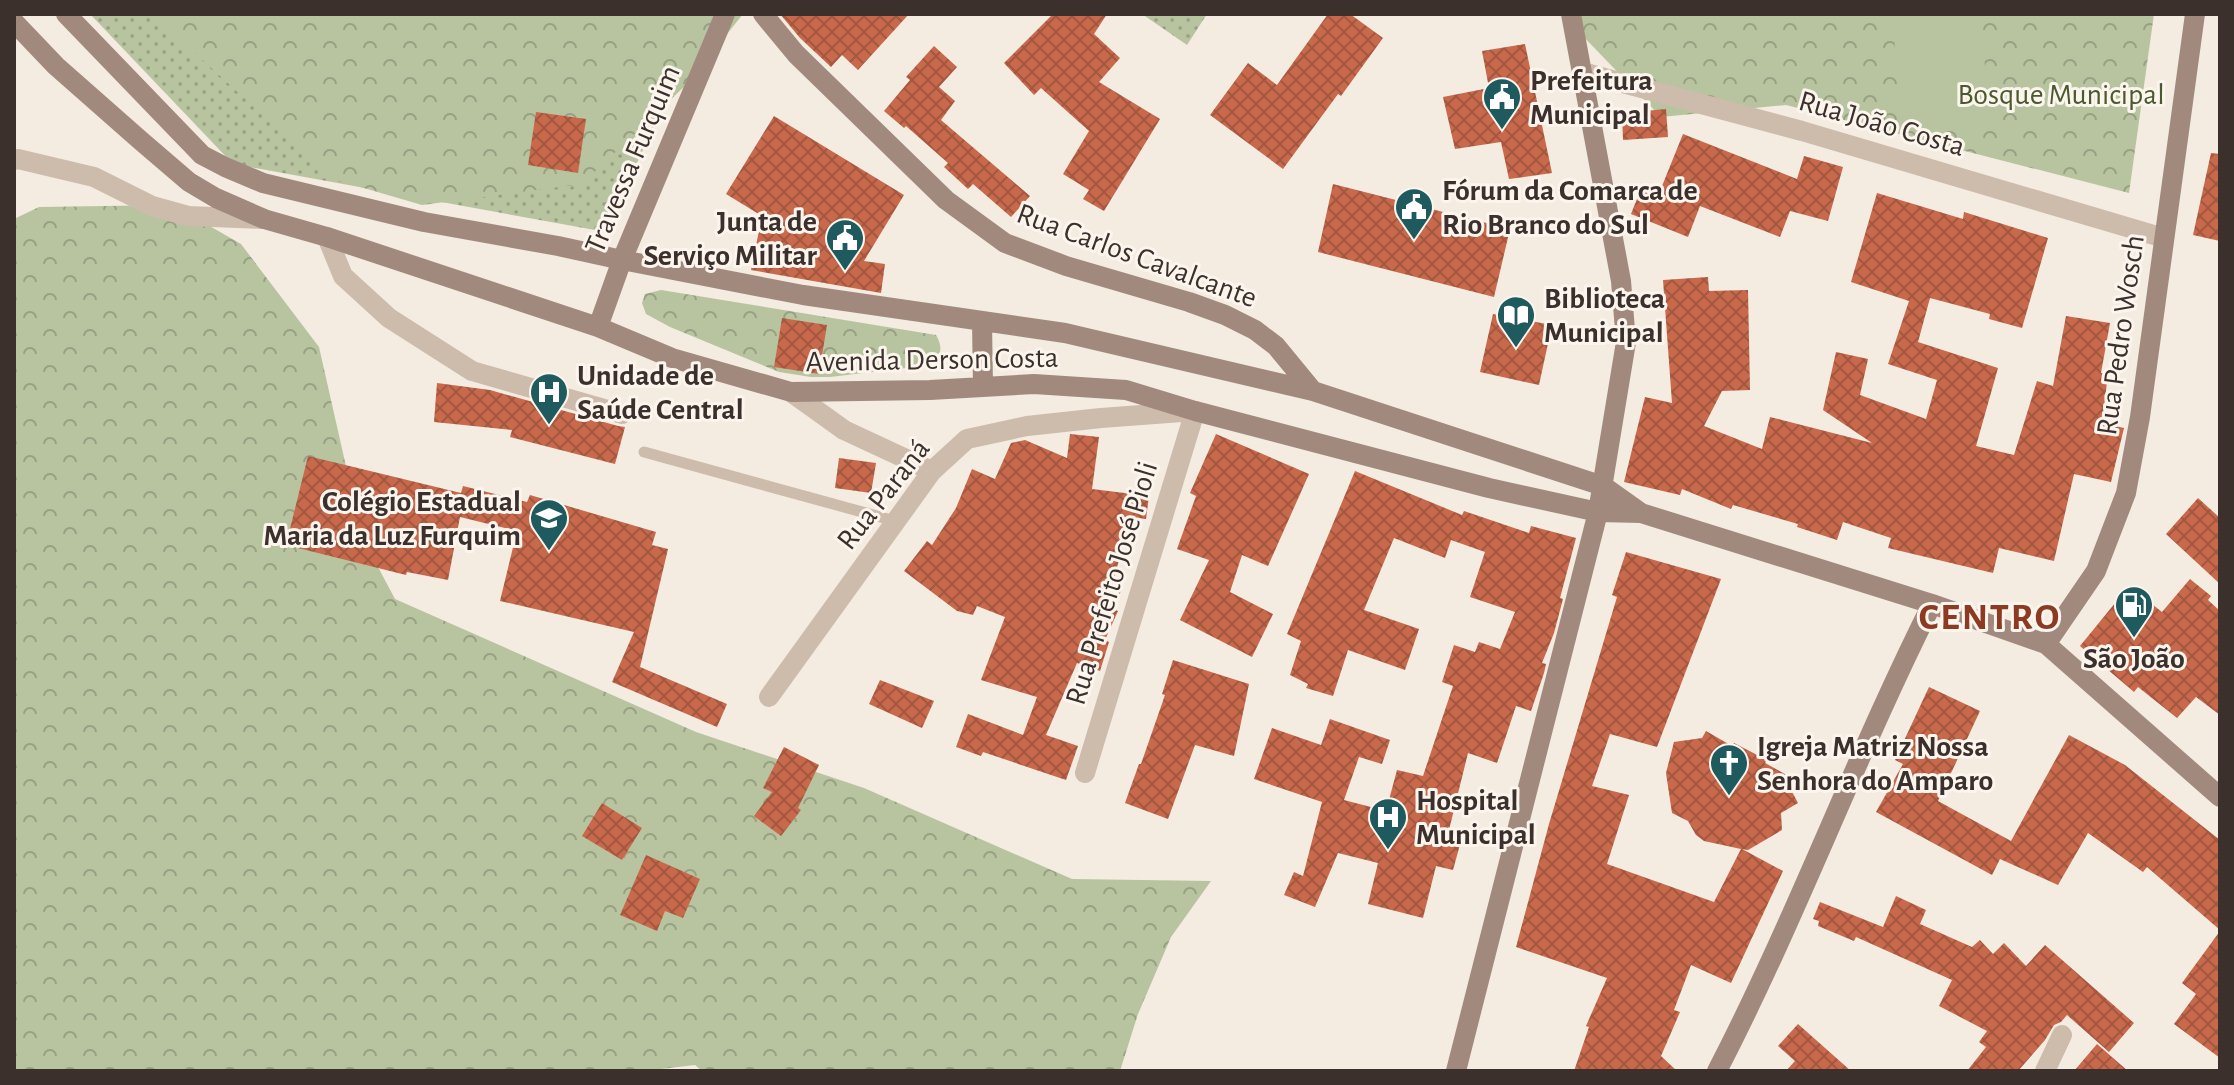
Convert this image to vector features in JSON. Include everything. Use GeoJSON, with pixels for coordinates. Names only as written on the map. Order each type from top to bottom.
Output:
{"type":"FeatureCollection","features":[{"type":"Feature","properties":{"kind":"main road","name":"Avenida Derson Costa"},"geometry":{"type":"LineString","coordinates":[[66,14],[202,155],[263,183],[424,222],[803,295],[1065,333],[1313,391],[1603,486],[1641,513]]}},
{"type":"Feature","properties":{"kind":"main road","name":"Travessa Furquim"},"geometry":{"type":"LineString","coordinates":[[598,327],[622,260],[725,14]]}},
{"type":"Feature","properties":{"kind":"main road","name":"Rua Carlos Cavalcante"},"geometry":{"type":"LineString","coordinates":[[763,14],[796,54],[925,181],[1005,243],[1066,266],[1225,315],[1255,330],[1276,346],[1313,391]]}},
{"type":"Feature","properties":{"kind":"main road"},"geometry":{"type":"LineString","coordinates":[[1456,1071],[1598,512],[1626,342],[1621,281],[1571,14]]}},
{"type":"Feature","properties":{"kind":"main road","name":"Rua Pedro Wosch"},"geometry":{"type":"LineString","coordinates":[[2046,644],[2096,571],[2126,493],[2140,417],[2195,14]]}},
{"type":"Feature","properties":{"kind":"main road","name":"Avenida Derson Costa"},"geometry":{"type":"LineString","coordinates":[[14,22],[56,66],[189,182],[216,198],[264,219],[598,327],[672,358],[791,392],[930,390],[1034,384],[1126,390],[1489,488],[1598,512],[1641,513]]}},
{"type":"Feature","properties":{"kind":"main road"},"geometry":{"type":"LineString","coordinates":[[982,321],[983,387]]}},
{"type":"Feature","properties":{"kind":"main road"},"geometry":{"type":"LineString","coordinates":[[1641,513],[1932,604],[2046,644],[2220,797]]}},
{"type":"Feature","properties":{"kind":"main road"},"geometry":{"type":"LineString","coordinates":[[1717,1071],[1755,997],[1932,604]]}},
{"type":"Feature","properties":{"kind":"street","name":"Rua João Costa"},"geometry":{"type":"LineString","coordinates":[[1582,72],[1802,131],[2164,238]]}},
{"type":"Feature","properties":{"kind":"street"},"geometry":{"type":"LineString","coordinates":[[14,160],[94,177],[152,206],[188,216],[264,219]]}},
{"type":"Feature","properties":{"kind":"street"},"geometry":{"type":"LineString","coordinates":[[327,237],[343,276],[389,318],[472,371],[622,414]]}},
{"type":"Feature","properties":{"kind":"street"},"geometry":{"type":"LineString","coordinates":[[791,392],[844,430],[932,471]]}},
{"type":"Feature","properties":{"kind":"street","name":"Rua Paraná"},"geometry":{"type":"LineString","coordinates":[[769,697],[932,471],[967,439],[1027,426],[1195,411]]}},
{"type":"Feature","properties":{"kind":"street","name":"Rua Prefeito José Pioli"},"geometry":{"type":"LineString","coordinates":[[1085,773],[1195,411]]}},
{"type":"Feature","properties":{"kind":"street"},"geometry":{"type":"LineString","coordinates":[[2045,1071],[2062,1035]]}},
{"type":"Feature","properties":{"kind":"lane"},"geometry":{"type":"LineString","coordinates":[[644,452],[895,521]]}},
{"type":"Feature","properties":{"kind":"green space"},"geometry":{"type":"Polygon","coordinates":[[[90,14],[704,14],[606,232],[233,164],[90,14]]]}},
{"type":"Feature","properties":{"kind":"green space"},"geometry":{"type":"Polygon","coordinates":[[[152,14],[743,14],[688,83],[582,184],[422,205],[333,179],[152,14]]]}},
{"type":"Feature","properties":{"kind":"green space"},"geometry":{"type":"Polygon","coordinates":[[[1142,14],[1207,14],[1187,45],[1142,14]]]}},
{"type":"Feature","properties":{"kind":"green space","name":"Bosque Municipal"},"geometry":{"type":"Polygon","coordinates":[[[1577,14],[2154,14],[2129,193],[1786,105],[1661,117],[1578,31],[1577,14]]]}},
{"type":"Feature","properties":{"kind":"green space"},"geometry":{"type":"Polygon","coordinates":[[[1892,14],[1981,14],[1989,123],[1902,127],[1892,14]]]}},
{"type":"Feature","properties":{"kind":"green space"},"geometry":{"type":"Polygon","coordinates":[[[173,205],[241,244],[319,347],[362,537],[395,599],[696,732],[864,788],[1072,879],[1211,881],[1171,937],[1138,1014],[1120,1071],[702,1071],[695,1065],[644,1071],[14,1071],[14,219],[39,207],[173,205]]]}},
{"type":"Feature","properties":{"kind":"green space"},"geometry":{"type":"Polygon","coordinates":[[[661,290],[936,335],[940,351],[931,365],[830,377],[779,372],[646,314],[642,303],[645,294],[661,290]]]}},
{"type":"Feature","properties":{"kind":"building"},"geometry":{"type":"Polygon","coordinates":[[[780,14],[909,14],[858,70],[842,55],[831,67],[780,14]]]}},
{"type":"Feature","properties":{"kind":"building"},"geometry":{"type":"Polygon","coordinates":[[[1053,14],[1107,14],[1094,34],[1120,58],[1099,82],[1160,119],[1104,211],[1083,199],[1089,190],[1063,174],[1089,131],[1041,88],[1034,95],[1004,63],[1053,14]]]}},
{"type":"Feature","properties":{"kind":"building"},"geometry":{"type":"Polygon","coordinates":[[[1328,14],[1350,14],[1383,38],[1283,169],[1210,115],[1248,63],[1277,85],[1328,14]]]}},
{"type":"Feature","properties":{"kind":"building"},"geometry":{"type":"Polygon","coordinates":[[[1525,44],[1552,173],[1509,179],[1501,142],[1455,149],[1443,97],[1489,88],[1482,51],[1525,44]]]}},
{"type":"Feature","properties":{"kind":"building"},"geometry":{"type":"Polygon","coordinates":[[[934,46],[957,67],[939,87],[955,101],[941,120],[1030,196],[1011,217],[973,184],[968,189],[944,167],[948,163],[884,111],[910,80],[906,77],[934,46]]]}},
{"type":"Feature","properties":{"kind":"building"},"geometry":{"type":"Polygon","coordinates":[[[1666,109],[1668,137],[1623,140],[1622,113],[1666,109]]]}},
{"type":"Feature","properties":{"kind":"building"},"geometry":{"type":"Polygon","coordinates":[[[536,112],[586,119],[578,173],[528,165],[536,112]]]}},
{"type":"Feature","properties":{"kind":"building"},"geometry":{"type":"Polygon","coordinates":[[[774,116],[904,195],[864,261],[885,264],[881,293],[751,270],[762,216],[726,194],[774,116]]]}},
{"type":"Feature","properties":{"kind":"building"},"geometry":{"type":"Polygon","coordinates":[[[1683,134],[1797,179],[1804,156],[1843,167],[1828,221],[1790,211],[1780,237],[1700,206],[1688,237],[1631,214],[1643,184],[1660,191],[1683,134]]]}},
{"type":"Feature","properties":{"kind":"building"},"geometry":{"type":"Polygon","coordinates":[[[2211,153],[2220,154],[2220,241],[2193,235],[2211,153]]]}},
{"type":"Feature","properties":{"kind":"building","name":"Fórum da Comarca de Rio Branco do Sul"},"geometry":{"type":"Polygon","coordinates":[[[1333,184],[1510,229],[1494,297],[1318,252],[1333,184]]]}},
{"type":"Feature","properties":{"kind":"building"},"geometry":{"type":"Polygon","coordinates":[[[1877,193],[1963,219],[1964,212],[2048,238],[2022,328],[1989,319],[1990,314],[1930,298],[1918,342],[1998,368],[1976,446],[2014,455],[2037,381],[2053,386],[2066,316],[2110,323],[2101,373],[2108,374],[2102,423],[2124,428],[2111,482],[2074,474],[2054,561],[1999,548],[1993,573],[1888,548],[1891,538],[1843,522],[1837,540],[1797,527],[1798,524],[1733,505],[1731,509],[1682,489],[1680,495],[1624,482],[1645,397],[1672,403],[1663,280],[1708,277],[1709,291],[1748,290],[1750,390],[1722,391],[1704,426],[1762,449],[1770,417],[1872,443],[1823,410],[1836,352],[1868,359],[1860,395],[1926,419],[1937,380],[1888,364],[1909,301],[1851,282],[1877,193]]]}},
{"type":"Feature","properties":{"kind":"building","name":"Biblioteca Municipal"},"geometry":{"type":"Polygon","coordinates":[[[1493,314],[1552,325],[1539,385],[1480,372],[1493,314]]]}},
{"type":"Feature","properties":{"kind":"building"},"geometry":{"type":"Polygon","coordinates":[[[782,318],[827,325],[819,374],[774,367],[782,318]]]}},
{"type":"Feature","properties":{"kind":"building","name":"Unidade de Saúde Central"},"geometry":{"type":"Polygon","coordinates":[[[437,383],[490,390],[625,427],[615,464],[510,437],[512,430],[434,422],[437,383]]]}},
{"type":"Feature","properties":{"kind":"building"},"geometry":{"type":"Polygon","coordinates":[[[1070,434],[1099,437],[1092,489],[1149,496],[1146,519],[1131,517],[1113,582],[1123,586],[1113,609],[1118,611],[1105,640],[1109,642],[1100,671],[1077,663],[1046,735],[1078,746],[1066,780],[983,752],[981,756],[956,747],[968,714],[1023,735],[1037,697],[981,680],[1005,617],[977,606],[973,615],[957,611],[904,571],[927,541],[932,545],[956,508],[972,469],[995,479],[1011,443],[1025,440],[1067,458],[1070,434]]]}},
{"type":"Feature","properties":{"kind":"building"},"geometry":{"type":"Polygon","coordinates":[[[1216,434],[1309,474],[1268,566],[1242,555],[1230,592],[1273,614],[1252,657],[1180,620],[1209,560],[1177,549],[1196,496],[1190,493],[1216,434]]]}},
{"type":"Feature","properties":{"kind":"building"},"geometry":{"type":"Polygon","coordinates":[[[308,456],[461,493],[463,486],[527,502],[530,495],[656,532],[652,545],[668,549],[640,667],[727,704],[717,727],[612,682],[634,632],[500,601],[517,531],[460,517],[448,580],[407,572],[406,575],[286,545],[308,456]]]}},
{"type":"Feature","properties":{"kind":"building"},"geometry":{"type":"Polygon","coordinates":[[[839,458],[876,463],[871,493],[835,488],[839,458]]]}},
{"type":"Feature","properties":{"kind":"building"},"geometry":{"type":"Polygon","coordinates":[[[1355,471],[1462,515],[1464,511],[1529,533],[1531,526],[1576,538],[1554,633],[1542,663],[1546,664],[1544,673],[1531,711],[1516,706],[1497,763],[1468,753],[1447,838],[1461,841],[1453,870],[1436,866],[1423,918],[1368,904],[1378,863],[1338,853],[1315,907],[1284,895],[1294,872],[1303,876],[1322,802],[1254,779],[1272,728],[1321,745],[1330,719],[1390,740],[1382,764],[1359,757],[1344,800],[1386,811],[1397,770],[1423,776],[1453,686],[1442,682],[1454,645],[1475,652],[1479,642],[1500,649],[1515,612],[1470,597],[1485,552],[1451,540],[1445,558],[1394,538],[1364,610],[1419,629],[1405,670],[1348,650],[1333,696],[1306,688],[1308,684],[1290,675],[1301,641],[1287,634],[1355,471]]]}},
{"type":"Feature","properties":{"kind":"building"},"geometry":{"type":"Polygon","coordinates":[[[2198,498],[2220,518],[2220,584],[2166,534],[2198,498]]]}},
{"type":"Feature","properties":{"kind":"building"},"geometry":{"type":"Polygon","coordinates":[[[1626,552],[1721,579],[1657,747],[1610,734],[1592,786],[1629,795],[1607,864],[1714,902],[1741,849],[1704,841],[1696,835],[1688,821],[1672,813],[1666,773],[1674,742],[1702,738],[1706,731],[1767,760],[1765,763],[1794,779],[1789,786],[1798,803],[1781,813],[1782,830],[1748,850],[1742,849],[1783,871],[1731,983],[1691,965],[1674,1010],[1680,1012],[1661,1056],[1677,1071],[1574,1071],[1589,1027],[1586,1026],[1607,978],[1516,947],[1617,597],[1612,595],[1626,552]]]}},
{"type":"Feature","properties":{"kind":"building"},"geometry":{"type":"Polygon","coordinates":[[[2190,579],[2211,596],[2208,600],[2220,611],[2220,715],[2196,697],[2177,718],[2138,687],[2134,692],[2080,646],[2129,586],[2162,612],[2190,579]]]}},
{"type":"Feature","properties":{"kind":"building"},"geometry":{"type":"Polygon","coordinates":[[[1173,660],[1249,684],[1234,756],[1195,745],[1168,819],[1125,803],[1165,695],[1162,694],[1173,660]]]}},
{"type":"Feature","properties":{"kind":"building"},"geometry":{"type":"Polygon","coordinates":[[[880,680],[934,701],[922,728],[869,704],[880,680]]]}},
{"type":"Feature","properties":{"kind":"building"},"geometry":{"type":"Polygon","coordinates":[[[1929,687],[1980,711],[1938,801],[2011,841],[2069,735],[2125,765],[2220,840],[2220,930],[2147,867],[2143,872],[2088,833],[2058,885],[2000,859],[1992,875],[1876,812],[1903,764],[1895,760],[1929,687]]]}},
{"type":"Feature","properties":{"kind":"building"},"geometry":{"type":"Polygon","coordinates":[[[784,747],[819,765],[798,808],[801,810],[781,836],[754,816],[772,792],[763,788],[784,747]]]}},
{"type":"Feature","properties":{"kind":"building"},"geometry":{"type":"Polygon","coordinates":[[[602,803],[642,828],[622,860],[582,836],[602,803]]]}},
{"type":"Feature","properties":{"kind":"building"},"geometry":{"type":"Polygon","coordinates":[[[646,855],[700,879],[683,918],[665,911],[657,931],[620,915],[646,855]]]}},
{"type":"Feature","properties":{"kind":"building"},"geometry":{"type":"Polygon","coordinates":[[[1896,896],[1926,910],[1920,924],[1972,947],[1980,940],[1993,954],[2004,943],[2026,966],[2045,945],[2134,1023],[2109,1052],[2067,1015],[2054,1025],[2018,1071],[1967,1071],[1986,1047],[1979,1042],[1987,1031],[1939,1006],[1952,980],[1856,937],[1854,941],[1818,926],[1819,921],[1813,919],[1820,902],[1883,927],[1896,896]]]}},
{"type":"Feature","properties":{"kind":"building"},"geometry":{"type":"Polygon","coordinates":[[[2220,931],[2220,1058],[2174,1024],[2196,994],[2182,983],[2220,931]]]}},
{"type":"Feature","properties":{"kind":"building"},"geometry":{"type":"Polygon","coordinates":[[[1798,1024],[1851,1071],[1786,1071],[1795,1061],[1778,1046],[1798,1024]]]}},
{"type":"Feature","properties":{"kind":"building"},"geometry":{"type":"Polygon","coordinates":[[[2097,1044],[2128,1071],[2074,1071],[2097,1044]]]}},
{"type":"Feature","properties":{"kind":"place","name":"Prefeitura Municipal"},"geometry":{"type":"Point","coordinates":[1502,131]}},
{"type":"Feature","properties":{"kind":"place","name":"Fórum da Comarca de Rio Branco do Sul"},"geometry":{"type":"Point","coordinates":[1414,241]}},
{"type":"Feature","properties":{"kind":"place","name":"Junta de Serviço Militar"},"geometry":{"type":"Point","coordinates":[845,272]}},
{"type":"Feature","properties":{"kind":"place","name":"Biblioteca Municipal"},"geometry":{"type":"Point","coordinates":[1516,349]}},
{"type":"Feature","properties":{"kind":"place","name":"Unidade de Saúde Central"},"geometry":{"type":"Point","coordinates":[549,426]}},
{"type":"Feature","properties":{"kind":"place","name":"Colégio Estadual Maria da Luz Furquim"},"geometry":{"type":"Point","coordinates":[549,552]}},
{"type":"Feature","properties":{"kind":"place","name":"São João"},"geometry":{"type":"Point","coordinates":[2134,639]}},
{"type":"Feature","properties":{"kind":"place","name":"Igreja Matriz Nossa Senhora do Amparo"},"geometry":{"type":"Point","coordinates":[1729,797]}},
{"type":"Feature","properties":{"kind":"place","name":"Hospital Municipal"},"geometry":{"type":"Point","coordinates":[1388,851]}},
{"type":"Feature","properties":{"kind":"district","name":"CENTRO"},"geometry":{"type":"Point","coordinates":[1990,616]}}]}
